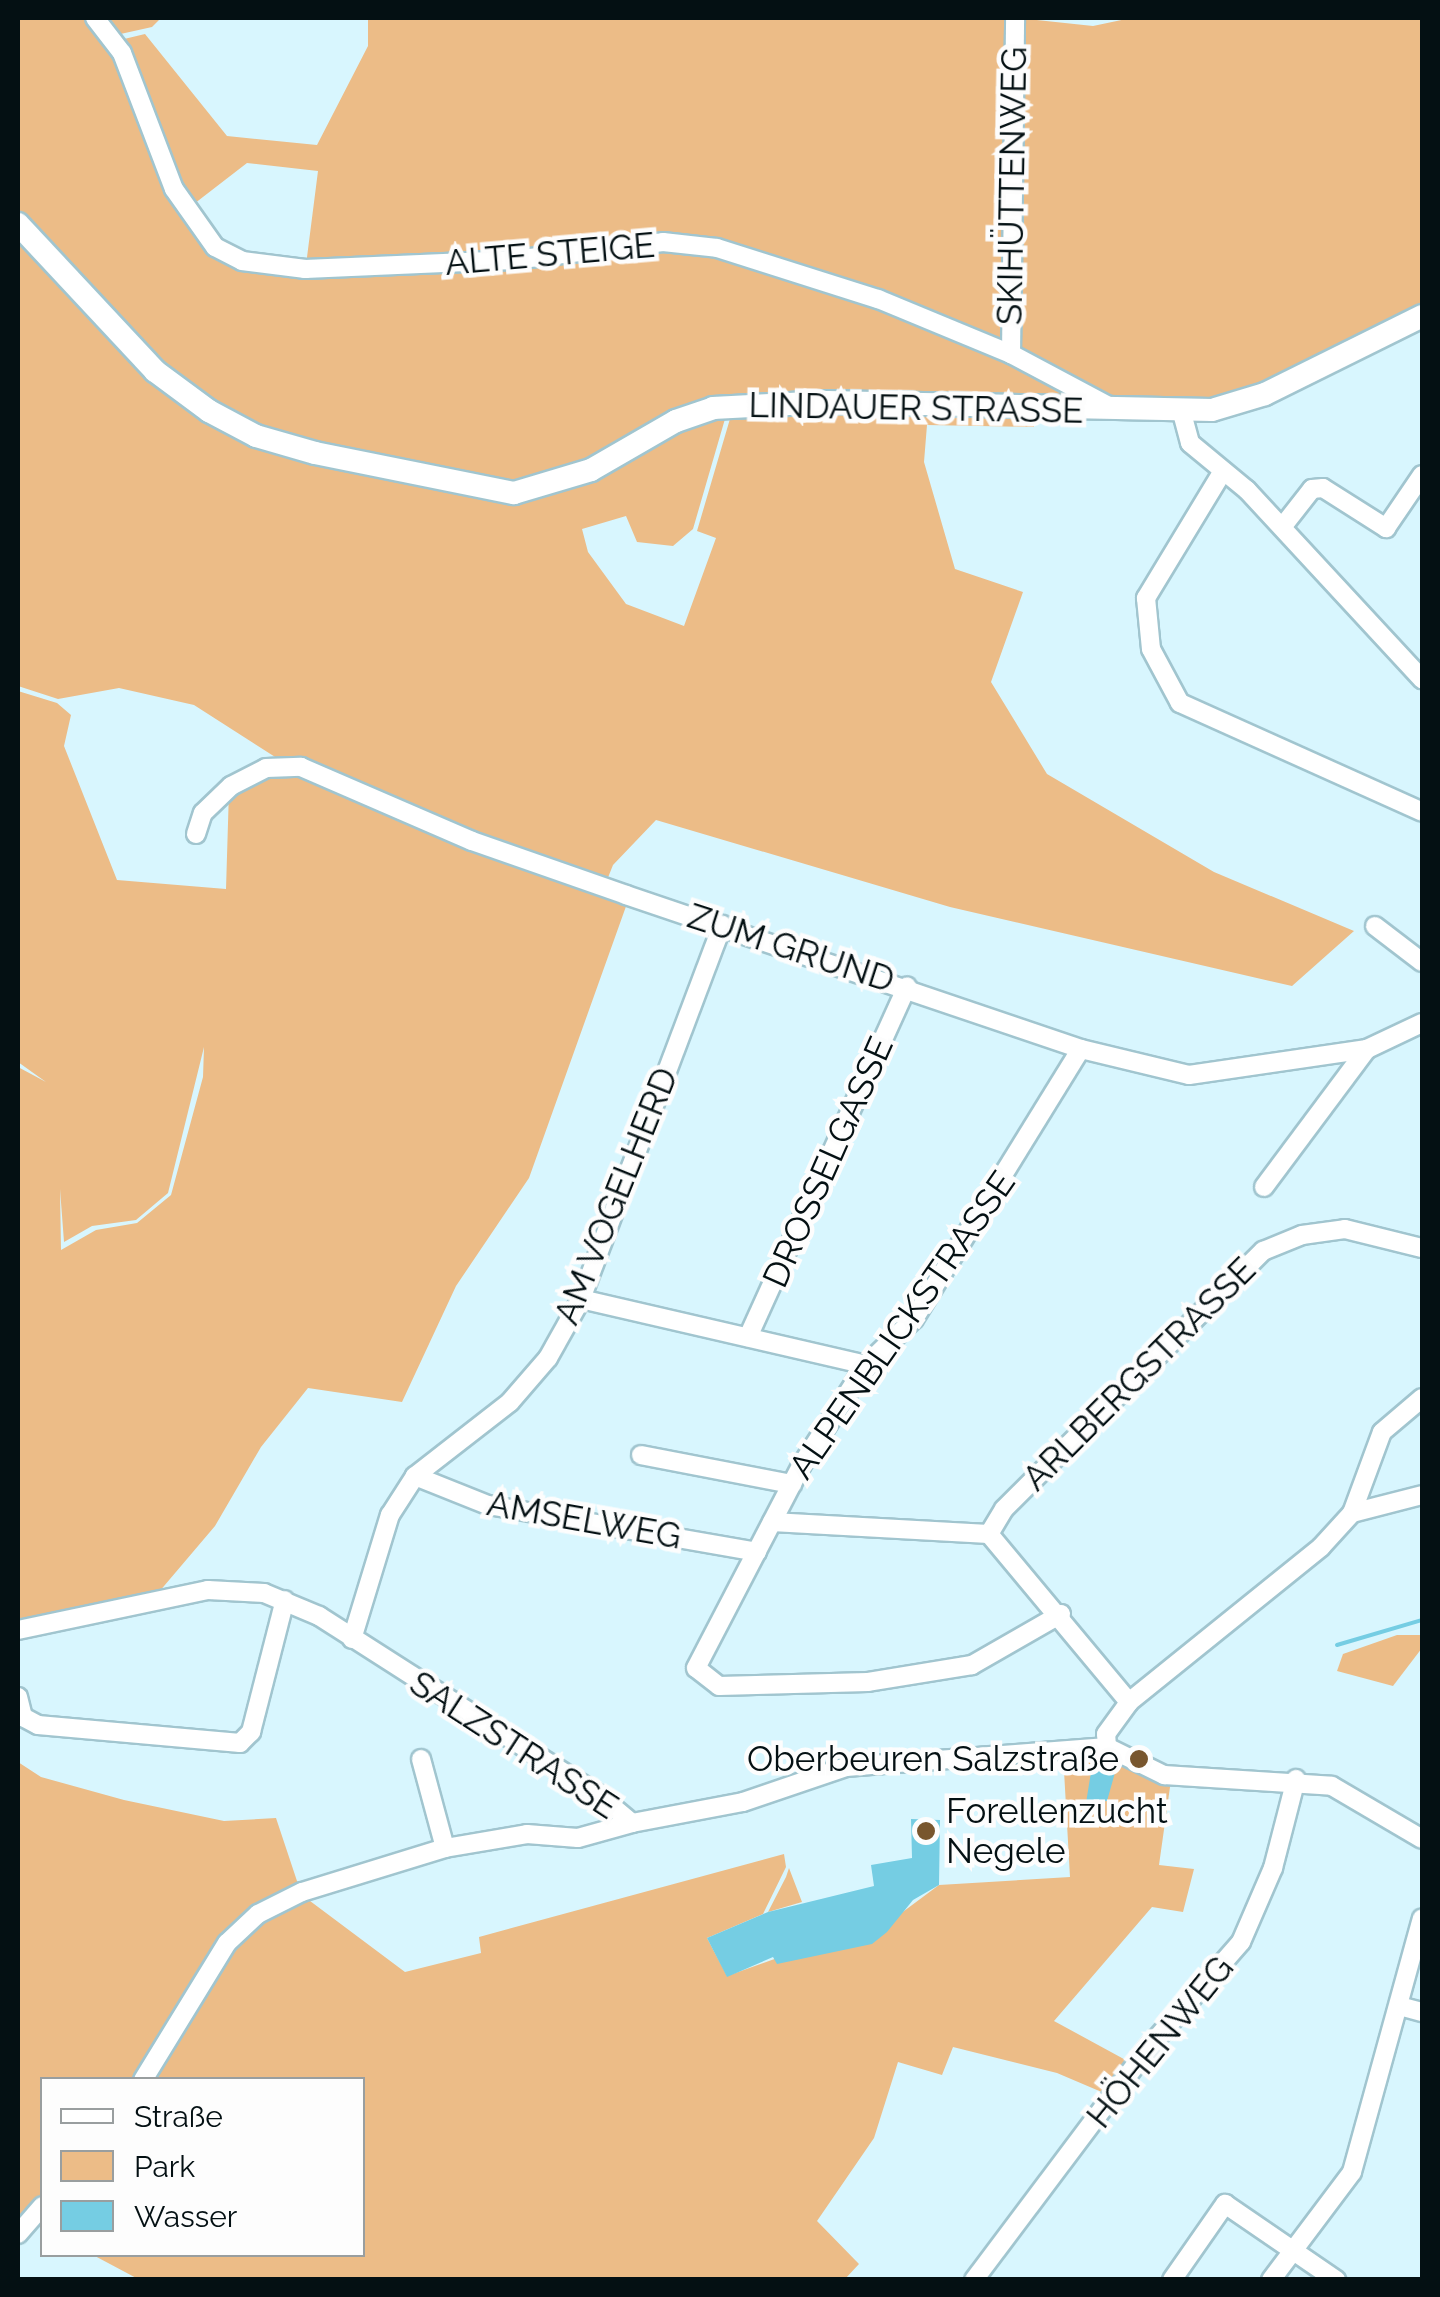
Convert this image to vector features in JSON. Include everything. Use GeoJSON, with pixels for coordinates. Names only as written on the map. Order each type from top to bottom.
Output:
{"type":"FeatureCollection","features":[{"type":"Feature","properties":{"kind":"main road","name":"LINDAUER STRASSE"},"geometry":{"type":"LineString","coordinates":[[18,224],[155,371],[209,411],[256,436],[466,487],[514,493],[548,488],[676,421],[746,404],[1182,412],[1265,394],[1422,316]]}},
{"type":"Feature","properties":{"kind":"street","name":"ALTE STEIGE"},"geometry":{"type":"LineString","coordinates":[[95,18],[122,53],[174,189],[215,247],[242,262],[305,270],[512,260],[663,242],[718,248],[878,298],[1011,354],[1118,410]]}},
{"type":"Feature","properties":{"kind":"street","name":"SKIHÜTTENWEG"},"geometry":{"type":"LineString","coordinates":[[1011,354],[1015,18]]}},
{"type":"Feature","properties":{"kind":"street"},"geometry":{"type":"LineString","coordinates":[[1182,412],[1190,443],[1282,526],[1366,625],[1422,678]]}},
{"type":"Feature","properties":{"kind":"street"},"geometry":{"type":"LineString","coordinates":[[1223,471],[1146,598],[1152,649],[1180,702],[1422,812]]}},
{"type":"Feature","properties":{"kind":"street"},"geometry":{"type":"LineString","coordinates":[[1282,526],[1312,489],[1322,488],[1386,528],[1422,475]]}},
{"type":"Feature","properties":{"kind":"street","name":"ZUM GRUND"},"geometry":{"type":"LineString","coordinates":[[196,834],[202,813],[231,786],[266,768],[302,768],[472,841],[907,986],[1082,1049],[1189,1074],[1367,1049],[1422,1024]]}},
{"type":"Feature","properties":{"kind":"street","name":"AM VOGELHERD"},"geometry":{"type":"LineString","coordinates":[[352,1639],[390,1516],[416,1476],[510,1402],[548,1358],[582,1299],[722,925]]}},
{"type":"Feature","properties":{"kind":"street"},"geometry":{"type":"LineString","coordinates":[[1376,926],[1422,962]]}},
{"type":"Feature","properties":{"kind":"street","name":"DROSSELGASSE"},"geometry":{"type":"LineString","coordinates":[[748,1337],[907,986]]}},
{"type":"Feature","properties":{"kind":"street","name":"ALPENBLICKSTRASSE"},"geometry":{"type":"LineString","coordinates":[[1061,1614],[972,1665],[868,1682],[719,1686],[696,1668],[792,1484],[866,1366],[914,1319],[1082,1049]]}},
{"type":"Feature","properties":{"kind":"street"},"geometry":{"type":"LineString","coordinates":[[1264,1187],[1367,1049]]}},
{"type":"Feature","properties":{"kind":"street","name":"ARLBERGSTRASSE"},"geometry":{"type":"LineString","coordinates":[[989,1534],[1004,1509],[1263,1251],[1302,1235],[1345,1229],[1422,1248]]}},
{"type":"Feature","properties":{"kind":"street"},"geometry":{"type":"LineString","coordinates":[[582,1299],[866,1366]]}},
{"type":"Feature","properties":{"kind":"street"},"geometry":{"type":"LineString","coordinates":[[1107,1747],[1106,1734],[1129,1702],[1321,1547],[1352,1513],[1382,1432],[1422,1398]]}},
{"type":"Feature","properties":{"kind":"street"},"geometry":{"type":"LineString","coordinates":[[641,1455],[792,1484]]}},
{"type":"Feature","properties":{"kind":"street","name":"AMSELWEG"},"geometry":{"type":"LineString","coordinates":[[416,1476],[488,1505],[757,1552]]}},
{"type":"Feature","properties":{"kind":"street"},"geometry":{"type":"LineString","coordinates":[[1352,1513],[1422,1494]]}},
{"type":"Feature","properties":{"kind":"street"},"geometry":{"type":"LineString","coordinates":[[772,1522],[989,1534],[1061,1614],[1129,1702]]}},
{"type":"Feature","properties":{"kind":"street","name":"SALZSTRASSE"},"geometry":{"type":"LineString","coordinates":[[18,1630],[208,1590],[285,1600],[596,1793],[632,1823],[743,1802],[846,1767],[1107,1747],[1164,1774],[1296,1779],[1369,1803],[1422,1839]]}},
{"type":"Feature","properties":{"kind":"street"},"geometry":{"type":"LineString","coordinates":[[18,1697],[23,1717],[38,1725],[240,1744],[251,1732],[285,1600]]}},
{"type":"Feature","properties":{"kind":"street"},"geometry":{"type":"LineString","coordinates":[[421,1759],[445,1848]]}},
{"type":"Feature","properties":{"kind":"street","name":"HÖHENWEG"},"geometry":{"type":"LineString","coordinates":[[974,2280],[1150,2046],[1242,1942],[1273,1868],[1296,1779]]}},
{"type":"Feature","properties":{"kind":"street"},"geometry":{"type":"LineString","coordinates":[[145,2077],[227,1943],[258,1914],[302,1892],[445,1848],[528,1834],[611,1834],[632,1823]]}},
{"type":"Feature","properties":{"kind":"street"},"geometry":{"type":"LineString","coordinates":[[1271,2280],[1352,2172],[1402,2007],[1422,1918]]}},
{"type":"Feature","properties":{"kind":"street"},"geometry":{"type":"LineString","coordinates":[[1402,2007],[1422,2012]]}},
{"type":"Feature","properties":{"kind":"street"},"geometry":{"type":"LineString","coordinates":[[1172,2280],[1225,2204],[1336,2280]]}},
{"type":"Feature","properties":{"kind":"street"},"geometry":{"type":"LineString","coordinates":[[18,2234],[40,2208]]}},
{"type":"Feature","properties":{"kind":"green space"},"geometry":{"type":"Polygon","coordinates":[[[18,18],[90,18],[111,39],[170,189],[241,265],[664,245],[718,250],[877,302],[1094,401],[827,393],[711,399],[588,464],[512,487],[259,430],[158,367],[18,216],[18,18]]]}},
{"type":"Feature","properties":{"kind":"green space"},"geometry":{"type":"Polygon","coordinates":[[[99,18],[161,18],[152,27],[116,35],[99,18]]]}},
{"type":"Feature","properties":{"kind":"green space"},"geometry":{"type":"Polygon","coordinates":[[[368,18],[1018,18],[1093,26],[1131,18],[1422,18],[1422,308],[1397,314],[1306,367],[1211,403],[1116,403],[1006,349],[718,245],[306,265],[318,171],[247,163],[190,207],[120,40],[145,34],[227,136],[317,145],[368,46],[368,18]]]}},
{"type":"Feature","properties":{"kind":"green space"},"geometry":{"type":"Polygon","coordinates":[[[18,233],[205,416],[517,499],[678,427],[727,412],[693,529],[673,546],[637,542],[626,516],[582,529],[588,552],[626,604],[684,626],[716,538],[697,531],[732,412],[1032,413],[1034,427],[927,425],[924,462],[955,569],[1023,592],[991,682],[1047,774],[1214,872],[1354,931],[1292,986],[950,907],[656,820],[613,865],[605,885],[283,762],[194,705],[119,688],[58,699],[18,686],[18,233]]]}},
{"type":"Feature","properties":{"kind":"green space"},"geometry":{"type":"Polygon","coordinates":[[[18,691],[57,703],[71,715],[64,746],[117,880],[226,889],[229,790],[281,767],[629,898],[529,1178],[456,1286],[402,1402],[308,1388],[261,1447],[215,1526],[153,1599],[18,1627],[18,1067],[46,1082],[18,1062],[18,691]],[[204,1047],[168,1193],[136,1220],[92,1226],[64,1242],[60,1189],[61,1250],[96,1230],[137,1223],[171,1195],[203,1077],[204,1047]]]}},
{"type":"Feature","properties":{"kind":"green space"},"geometry":{"type":"Polygon","coordinates":[[[1397,1635],[1422,1635],[1422,1648],[1393,1686],[1337,1671],[1343,1654],[1397,1635]]]}},
{"type":"Feature","properties":{"kind":"green space"},"geometry":{"type":"Polygon","coordinates":[[[1107,1750],[1171,1780],[1159,1865],[1194,1869],[1183,1912],[1152,1907],[1054,2021],[1133,2064],[1111,2096],[1057,2073],[953,2047],[942,2075],[898,2062],[874,2138],[817,2221],[859,2264],[845,2279],[140,2280],[97,2257],[365,2257],[365,2077],[147,2077],[244,1928],[302,1895],[405,1972],[481,1953],[479,1937],[784,1854],[786,1867],[763,1914],[707,1938],[727,1976],[900,1914],[939,1885],[1070,1877],[1063,1753],[1107,1750]]]}},
{"type":"Feature","properties":{"kind":"green space"},"geometry":{"type":"Polygon","coordinates":[[[18,1762],[41,1777],[124,1800],[224,1821],[276,1818],[300,1890],[257,1912],[141,2077],[40,2077],[40,2204],[18,2231],[18,1762]]]}},
{"type":"Feature","properties":{"kind":"green space"},"geometry":{"type":"Polygon","coordinates":[[[789,1868],[802,1902],[768,1912],[786,1877],[789,1868]]]}},
{"type":"Feature","properties":{"kind":"water"},"geometry":{"type":"Polygon","coordinates":[[[1116,1769],[1107,1801],[1086,1803],[1091,1772],[1116,1769]]]}},
{"type":"Feature","properties":{"kind":"water"},"geometry":{"type":"Polygon","coordinates":[[[911,1819],[940,1820],[939,1885],[913,1900],[887,1932],[872,1944],[777,1964],[773,1957],[727,1977],[707,1938],[768,1912],[874,1886],[871,1865],[912,1858],[911,1819]]]}},
{"type":"Feature","properties":{"kind":"waterway"},"geometry":{"type":"LineString","coordinates":[[1337,1645],[1422,1620]]}},
{"type":"Feature","properties":{"kind":"place","name":"Oberbeuren Salzstraße"},"geometry":{"type":"Point","coordinates":[1139,1759]}},
{"type":"Feature","properties":{"kind":"place","name":"Forellenzucht Negele"},"geometry":{"type":"Point","coordinates":[926,1831]}}]}
